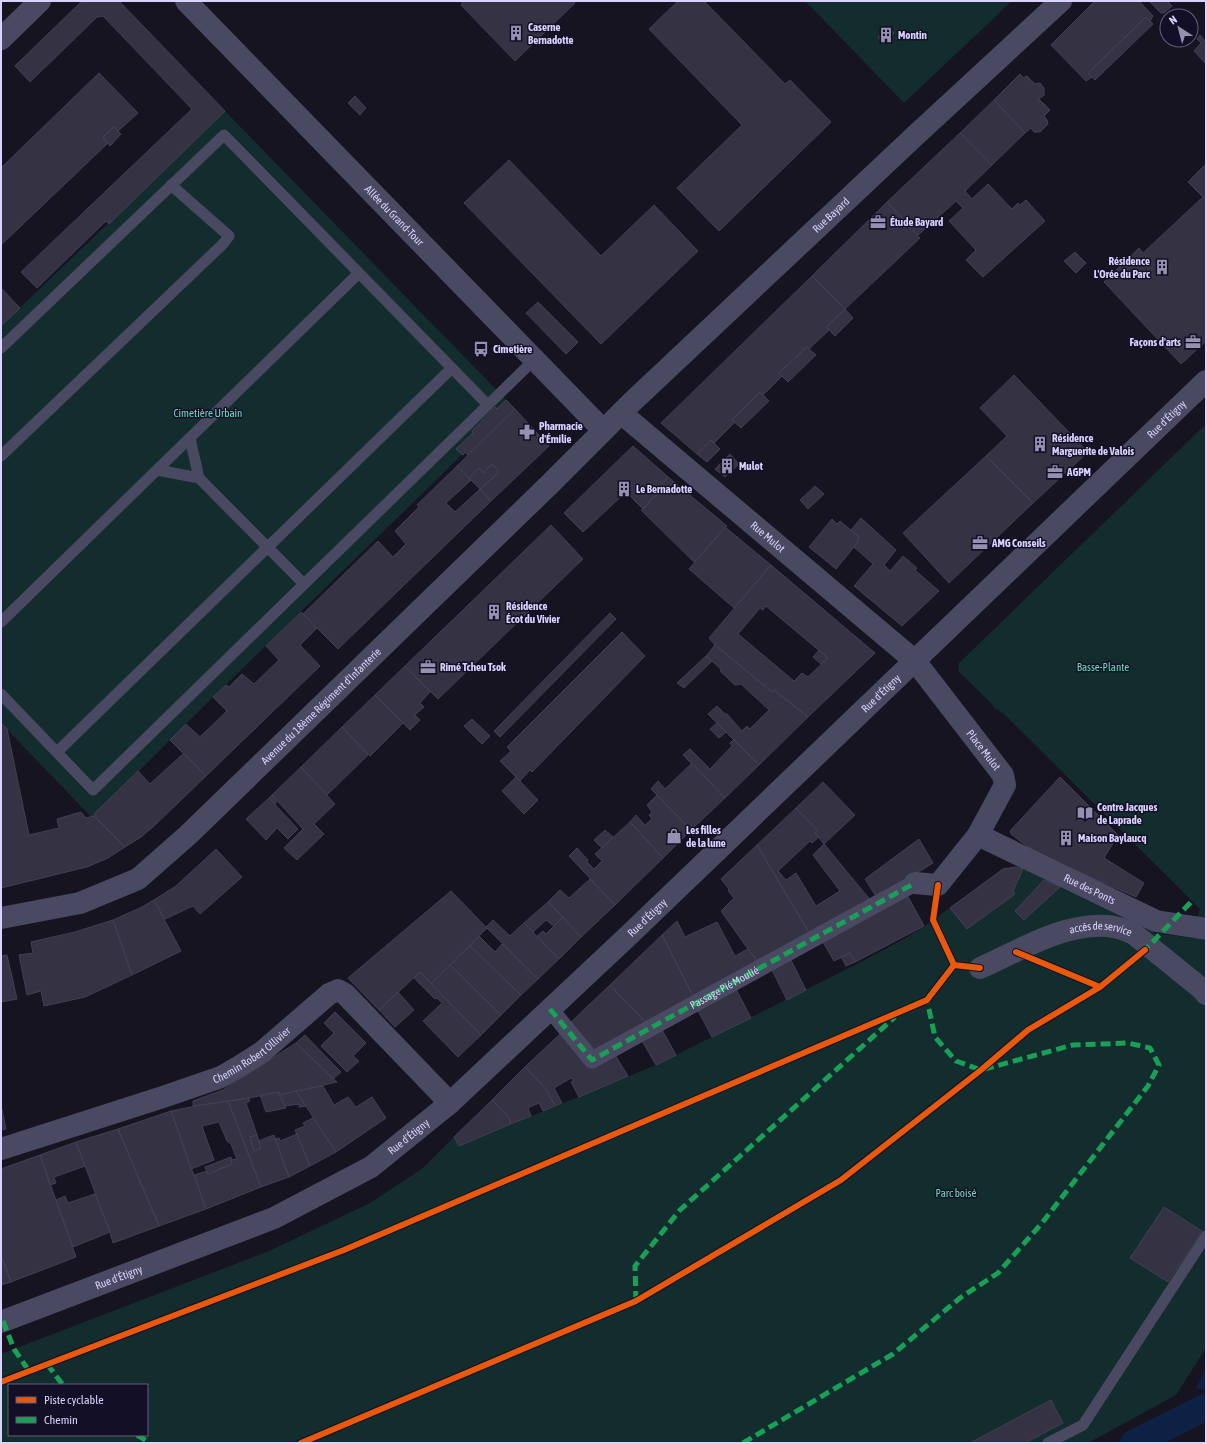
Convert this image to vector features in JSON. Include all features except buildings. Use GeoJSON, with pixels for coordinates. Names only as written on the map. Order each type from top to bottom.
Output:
{"type":"FeatureCollection","features":[{"type":"Feature","properties":{"kind":"street"},"geometry":{"type":"LineString","coordinates":[[1,39],[40,1]]}},
{"type":"Feature","properties":{"kind":"street","name":"Allée du Grand-Tour"},"geometry":{"type":"LineString","coordinates":[[186,1],[603,430]]}},
{"type":"Feature","properties":{"kind":"street","name":"Rue Bayard"},"geometry":{"type":"LineString","coordinates":[[603,430],[917,134],[1061,1]]}},
{"type":"Feature","properties":{"kind":"street","name":"Rue d'Étigny"},"geometry":{"type":"LineString","coordinates":[[1,1322],[274,1218],[371,1167],[450,1103],[628,936],[1206,381]]}},
{"type":"Feature","properties":{"kind":"street","name":"Rue Mulot"},"geometry":{"type":"LineString","coordinates":[[621,413],[915,661]]}},
{"type":"Feature","properties":{"kind":"street","name":"Avenue du 18ème Régiment d'Infanterie"},"geometry":{"type":"LineString","coordinates":[[1,918],[80,903],[138,879],[188,835],[550,484],[603,430]]}},
{"type":"Feature","properties":{"kind":"street","name":"Place Mulot"},"geometry":{"type":"LineString","coordinates":[[915,661],[1002,775],[1005,785],[978,835],[938,885],[915,883]]}},
{"type":"Feature","properties":{"kind":"street","name":"Rue des Ponts"},"geometry":{"type":"LineString","coordinates":[[978,835],[1156,921],[1206,930]]}},
{"type":"Feature","properties":{"kind":"street","name":"Passage Pié Moulié"},"geometry":{"type":"LineString","coordinates":[[550,1009],[592,1060],[915,883]]}},
{"type":"Feature","properties":{"kind":"street","name":"accès de service"},"geometry":{"type":"LineString","coordinates":[[980,968],[1045,938],[1070,929],[1090,926],[1109,926],[1123,929],[1134,934],[1206,994]]}},
{"type":"Feature","properties":{"kind":"street","name":"Chemin Robert Ollivier"},"geometry":{"type":"LineString","coordinates":[[1,1149],[155,1100],[221,1077],[262,1052],[329,994],[338,990],[345,994],[450,1103]]}},
{"type":"Feature","properties":{"kind":"lane"},"geometry":{"type":"LineString","coordinates":[[1,348],[224,135],[488,405]]}},
{"type":"Feature","properties":{"kind":"lane"},"geometry":{"type":"LineString","coordinates":[[1,456],[223,244],[229,236],[171,185]]}},
{"type":"Feature","properties":{"kind":"lane"},"geometry":{"type":"LineString","coordinates":[[1,622],[359,273]]}},
{"type":"Feature","properties":{"kind":"lane"},"geometry":{"type":"LineString","coordinates":[[1,694],[93,790],[535,359]]}},
{"type":"Feature","properties":{"kind":"lane"},"geometry":{"type":"LineString","coordinates":[[57,752],[452,368]]}},
{"type":"Feature","properties":{"kind":"lane"},"geometry":{"type":"LineString","coordinates":[[190,438],[199,478],[304,584]]}},
{"type":"Feature","properties":{"kind":"lane"},"geometry":{"type":"LineString","coordinates":[[157,470],[199,478]]}},
{"type":"Feature","properties":{"kind":"lane"},"geometry":{"type":"LineString","coordinates":[[1048,1443],[1083,1425],[1206,1236]]}},
{"type":"Feature","properties":{"kind":"green space"},"geometry":{"type":"Polygon","coordinates":[[[805,1],[1012,1],[904,103],[805,1]]]}},
{"type":"Feature","properties":{"kind":"green space","name":"Cimetière Urbain"},"geometry":{"type":"Polygon","coordinates":[[[225,111],[515,409],[468,455],[465,452],[213,697],[94,816],[91,817],[1,723],[1,326],[225,111]]]}},
{"type":"Feature","properties":{"kind":"green space","name":"Basse-Plante"},"geometry":{"type":"Polygon","coordinates":[[[1206,424],[1206,922],[1196,921],[1200,909],[1002,712],[1001,713],[998,709],[997,710],[993,707],[994,706],[958,671],[959,663],[1206,424]]]}},
{"type":"Feature","properties":{"kind":"green space","name":"Parc boisé"},"geometry":{"type":"Polygon","coordinates":[[[1016,867],[1155,933],[1206,940],[1206,1348],[1176,1395],[1088,1443],[1,1443],[1,1354],[269,1251],[370,1203],[423,1168],[454,1137],[459,1146],[656,1065],[853,966],[925,926],[1003,869],[1016,867]]]}},
{"type":"Feature","properties":{"kind":"water"},"geometry":{"type":"Polygon","coordinates":[[[1206,1369],[1206,1390],[1196,1388],[1206,1369]]]}},
{"type":"Feature","properties":{"kind":"waterway"},"geometry":{"type":"LineString","coordinates":[[1134,1443],[1206,1407]]}},
{"type":"Feature","properties":{"kind":"marked path"},"geometry":{"type":"LineString","coordinates":[[550,1009],[592,1060],[915,883]]}},
{"type":"Feature","properties":{"kind":"marked path"},"geometry":{"type":"LineString","coordinates":[[1142,953],[1192,901]]}},
{"type":"Feature","properties":{"kind":"marked path"},"geometry":{"type":"LineString","coordinates":[[743,1443],[893,1354],[960,1298],[998,1273],[1042,1223],[1148,1086],[1159,1065],[1150,1048],[1128,1043],[1073,1045],[981,1070],[956,1061],[935,1037],[927,1000]]}},
{"type":"Feature","properties":{"kind":"marked path"},"geometry":{"type":"LineString","coordinates":[[636,1301],[635,1266],[680,1210],[895,1017]]}},
{"type":"Feature","properties":{"kind":"marked path"},"geometry":{"type":"LineString","coordinates":[[3,1321],[14,1349],[29,1371]]}},
{"type":"Feature","properties":{"kind":"marked path"},"geometry":{"type":"LineString","coordinates":[[47,1364],[62,1384]]}},
{"type":"Feature","properties":{"kind":"marked path"},"geometry":{"type":"LineString","coordinates":[[139,1436],[150,1443]]}},
{"type":"Feature","properties":{"kind":"cycle path"},"geometry":{"type":"LineString","coordinates":[[938,885],[933,920],[954,965]]}},
{"type":"Feature","properties":{"kind":"cycle path"},"geometry":{"type":"LineString","coordinates":[[301,1443],[636,1301],[841,1180],[981,1070],[1028,1030],[1100,987],[1145,950]]}},
{"type":"Feature","properties":{"kind":"cycle path"},"geometry":{"type":"LineString","coordinates":[[1016,952],[1100,987]]}},
{"type":"Feature","properties":{"kind":"cycle path"},"geometry":{"type":"LineString","coordinates":[[1,1382],[344,1250],[927,1000],[954,965],[980,968]]}},
{"type":"Feature","properties":{"kind":"place","name":"Caserne Bernadotte"},"geometry":{"type":"Point","coordinates":[516,33]}},
{"type":"Feature","properties":{"kind":"place","name":"Montin"},"geometry":{"type":"Point","coordinates":[886,35]}},
{"type":"Feature","properties":{"kind":"place","name":"Étude Bayard"},"geometry":{"type":"Point","coordinates":[878,222]}},
{"type":"Feature","properties":{"kind":"place","name":"Résidence L'Orée du Parc"},"geometry":{"type":"Point","coordinates":[1162,267]}},
{"type":"Feature","properties":{"kind":"place","name":"Façons d'arts"},"geometry":{"type":"Point","coordinates":[1193,342]}},
{"type":"Feature","properties":{"kind":"place","name":"Cimetière"},"geometry":{"type":"Point","coordinates":[481,349]}},
{"type":"Feature","properties":{"kind":"place","name":"Pharmacie d'Émilie"},"geometry":{"type":"Point","coordinates":[527,432]}},
{"type":"Feature","properties":{"kind":"place","name":"Résidence Marguerite de Valois"},"geometry":{"type":"Point","coordinates":[1040,444]}},
{"type":"Feature","properties":{"kind":"place","name":"Mulot"},"geometry":{"type":"Point","coordinates":[727,466]}},
{"type":"Feature","properties":{"kind":"place","name":"AGPM"},"geometry":{"type":"Point","coordinates":[1055,472]}},
{"type":"Feature","properties":{"kind":"place","name":"Le Bernadotte"},"geometry":{"type":"Point","coordinates":[624,489]}},
{"type":"Feature","properties":{"kind":"place","name":"AMG Conseils"},"geometry":{"type":"Point","coordinates":[980,543]}},
{"type":"Feature","properties":{"kind":"place","name":"Résidence Écot du Vivier"},"geometry":{"type":"Point","coordinates":[494,612]}},
{"type":"Feature","properties":{"kind":"place","name":"Rimé Tcheu Tsok"},"geometry":{"type":"Point","coordinates":[428,667]}},
{"type":"Feature","properties":{"kind":"place","name":"Centre Jacques de Laprade"},"geometry":{"type":"Point","coordinates":[1085,813]}},
{"type":"Feature","properties":{"kind":"place","name":"Les filles de la lune"},"geometry":{"type":"Point","coordinates":[674,836]}},
{"type":"Feature","properties":{"kind":"place","name":"Maison Baylaucq"},"geometry":{"type":"Point","coordinates":[1066,838]}}]}
